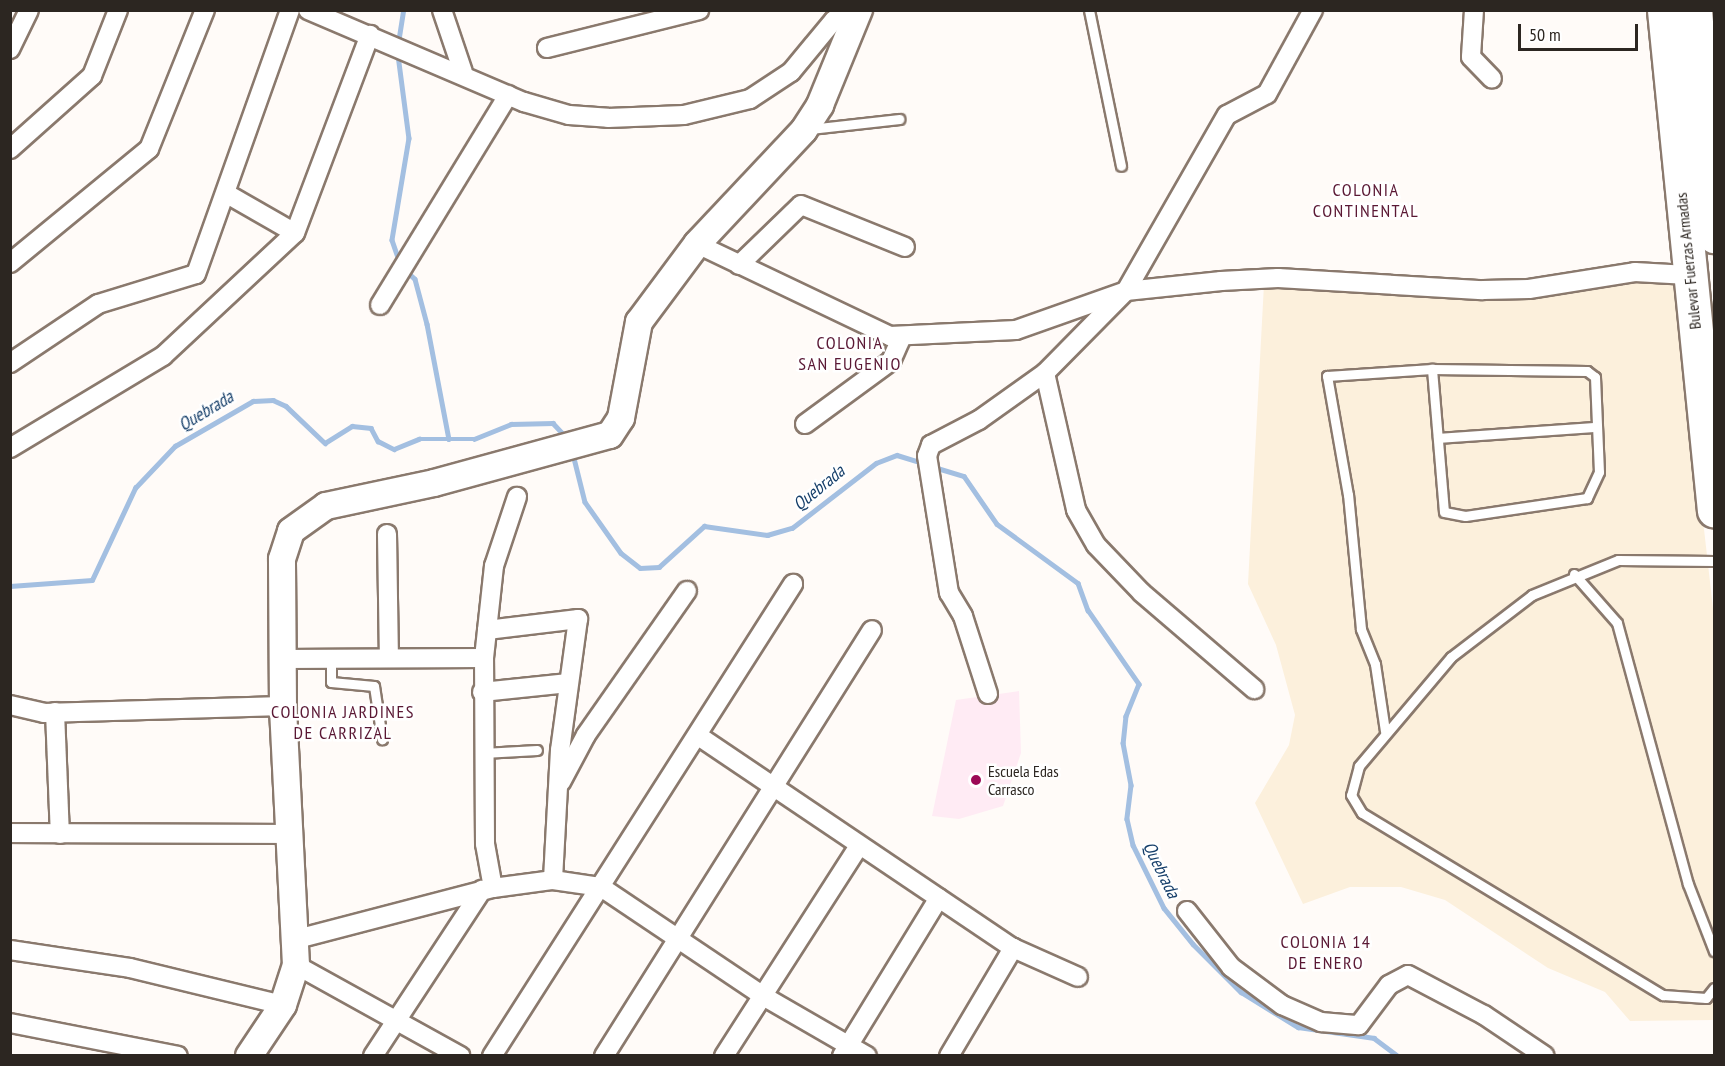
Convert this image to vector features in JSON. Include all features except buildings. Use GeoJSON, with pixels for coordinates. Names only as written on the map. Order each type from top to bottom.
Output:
{"type":"FeatureCollection","features":[{"type":"Feature","properties":{"kind":"highway","name":"Bulevar Fuerzas Armadas"},"geometry":{"type":"LineString","coordinates":[[1664,10],[1688,275],[1714,511]]}},
{"type":"Feature","properties":{"kind":"highway","name":"Bulevar Fuerzas Armadas"},"geometry":{"type":"LineString","coordinates":[[1695,10],[1712,156],[1714,236]]}},
{"type":"Feature","properties":{"kind":"street"},"geometry":{"type":"LineString","coordinates":[[10,49],[29,10]]}},
{"type":"Feature","properties":{"kind":"street"},"geometry":{"type":"LineString","coordinates":[[10,149],[92,76],[118,10]]}},
{"type":"Feature","properties":{"kind":"street"},"geometry":{"type":"LineString","coordinates":[[10,263],[149,149],[205,10]]}},
{"type":"Feature","properties":{"kind":"street"},"geometry":{"type":"LineString","coordinates":[[10,363],[70,318],[98,304],[192,278],[227,194],[290,10]]}},
{"type":"Feature","properties":{"kind":"street"},"geometry":{"type":"LineString","coordinates":[[308,10],[463,72],[508,95],[590,118],[667,117],[720,108],[778,83],[825,28],[859,11]]}},
{"type":"Feature","properties":{"kind":"street"},"geometry":{"type":"LineString","coordinates":[[442,10],[463,72]]}},
{"type":"Feature","properties":{"kind":"street"},"geometry":{"type":"LineString","coordinates":[[547,48],[699,10]]}},
{"type":"Feature","properties":{"kind":"street"},"geometry":{"type":"LineString","coordinates":[[988,694],[963,616],[949,593],[927,456],[931,445],[979,420],[1045,373],[1126,291],[1227,115],[1267,94],[1313,10]]}},
{"type":"Feature","properties":{"kind":"street"},"geometry":{"type":"LineString","coordinates":[[1474,10],[1471,57],[1492,79]]}},
{"type":"Feature","properties":{"kind":"street"},"geometry":{"type":"LineString","coordinates":[[249,1056],[283,1005],[296,965],[297,939],[288,834],[283,706],[282,559],[301,519],[326,506],[590,444],[616,428],[639,322],[697,244],[804,130],[820,105],[859,11]]}},
{"type":"Feature","properties":{"kind":"street"},"geometry":{"type":"LineString","coordinates":[[10,448],[163,356],[295,233],[375,37]]}},
{"type":"Feature","properties":{"kind":"street"},"geometry":{"type":"LineString","coordinates":[[380,305],[508,95]]}},
{"type":"Feature","properties":{"kind":"street"},"geometry":{"type":"LineString","coordinates":[[227,194],[295,233]]}},
{"type":"Feature","properties":{"kind":"street"},"geometry":{"type":"LineString","coordinates":[[739,264],[801,205],[905,247]]}},
{"type":"Feature","properties":{"kind":"street"},"geometry":{"type":"LineString","coordinates":[[697,244],[890,336],[1017,330],[1126,291],[1278,278],[1529,289],[1635,272],[1688,275]]}},
{"type":"Feature","properties":{"kind":"street"},"geometry":{"type":"LineString","coordinates":[[805,424],[891,361],[902,336]]}},
{"type":"Feature","properties":{"kind":"street"},"geometry":{"type":"LineString","coordinates":[[1045,373],[1076,510],[1096,544],[1142,593],[1254,689]]}},
{"type":"Feature","properties":{"kind":"street"},"geometry":{"type":"LineString","coordinates":[[373,1056],[488,889],[483,753],[484,658],[494,566],[517,497]]}},
{"type":"Feature","properties":{"kind":"street"},"geometry":{"type":"LineString","coordinates":[[387,534],[389,658]]}},
{"type":"Feature","properties":{"kind":"street"},"geometry":{"type":"LineString","coordinates":[[492,1056],[700,737],[793,584]]}},
{"type":"Feature","properties":{"kind":"street"},"geometry":{"type":"LineString","coordinates":[[557,789],[586,735],[687,591]]}},
{"type":"Feature","properties":{"kind":"street"},"geometry":{"type":"LineString","coordinates":[[487,630],[578,619],[557,789],[552,880]]}},
{"type":"Feature","properties":{"kind":"street"},"geometry":{"type":"LineString","coordinates":[[604,1056],[677,936],[872,630]]}},
{"type":"Feature","properties":{"kind":"street"},"geometry":{"type":"LineString","coordinates":[[283,659],[484,658]]}},
{"type":"Feature","properties":{"kind":"street"},"geometry":{"type":"LineString","coordinates":[[482,692],[569,682]]}},
{"type":"Feature","properties":{"kind":"street"},"geometry":{"type":"LineString","coordinates":[[10,705],[55,712],[283,706]]}},
{"type":"Feature","properties":{"kind":"street"},"geometry":{"type":"LineString","coordinates":[[55,712],[60,834]]}},
{"type":"Feature","properties":{"kind":"street"},"geometry":{"type":"LineString","coordinates":[[700,737],[774,783],[858,847],[1013,948],[1078,977]]}},
{"type":"Feature","properties":{"kind":"street"},"geometry":{"type":"LineString","coordinates":[[10,833],[288,834]]}},
{"type":"Feature","properties":{"kind":"street"},"geometry":{"type":"LineString","coordinates":[[724,1056],[858,847]]}},
{"type":"Feature","properties":{"kind":"street"},"geometry":{"type":"LineString","coordinates":[[297,939],[488,889],[552,880],[601,887],[846,1050],[867,1056]]}},
{"type":"Feature","properties":{"kind":"street"},"geometry":{"type":"LineString","coordinates":[[846,1050],[939,898]]}},
{"type":"Feature","properties":{"kind":"street"},"geometry":{"type":"LineString","coordinates":[[1187,911],[1231,967],[1282,1005],[1321,1022],[1359,1025],[1389,985],[1408,975],[1484,1015],[1545,1056]]}},
{"type":"Feature","properties":{"kind":"street"},"geometry":{"type":"LineString","coordinates":[[949,1056],[1013,948]]}},
{"type":"Feature","properties":{"kind":"street"},"geometry":{"type":"LineString","coordinates":[[10,950],[130,968],[283,1005]]}},
{"type":"Feature","properties":{"kind":"street"},"geometry":{"type":"LineString","coordinates":[[296,965],[398,1018],[460,1056]]}},
{"type":"Feature","properties":{"kind":"street"},"geometry":{"type":"LineString","coordinates":[[10,1023],[178,1056]]}},
{"type":"Feature","properties":{"kind":"lane"},"geometry":{"type":"LineString","coordinates":[[1089,10],[1121,166]]}},
{"type":"Feature","properties":{"kind":"lane"},"geometry":{"type":"LineString","coordinates":[[804,130],[899,119]]}},
{"type":"Feature","properties":{"kind":"lane"},"geometry":{"type":"LineString","coordinates":[[1385,731],[1375,664],[1361,629],[1348,495],[1326,380],[1332,373],[1432,369],[1587,371],[1595,377],[1599,472],[1587,498],[1465,516],[1444,512],[1432,369]]}},
{"type":"Feature","properties":{"kind":"lane"},"geometry":{"type":"LineString","coordinates":[[1438,438],[1597,427]]}},
{"type":"Feature","properties":{"kind":"lane"},"geometry":{"type":"LineString","coordinates":[[1714,561],[1618,560],[1574,574],[1532,595],[1451,657],[1385,731],[1353,775],[1351,795],[1362,813],[1663,995],[1706,998],[1714,988]]}},
{"type":"Feature","properties":{"kind":"lane"},"geometry":{"type":"LineString","coordinates":[[1574,574],[1617,623],[1688,884],[1714,951]]}},
{"type":"Feature","properties":{"kind":"lane"},"geometry":{"type":"LineString","coordinates":[[331,658],[331,682],[374,686],[382,739]]}},
{"type":"Feature","properties":{"kind":"lane"},"geometry":{"type":"LineString","coordinates":[[483,753],[537,750]]}},
{"type":"Feature","properties":{"kind":"shaded area"},"geometry":{"type":"Polygon","coordinates":[[[1676,283],[1714,617],[1714,1020],[1630,1021],[1605,992],[1548,968],[1445,900],[1401,887],[1350,887],[1303,904],[1255,803],[1289,745],[1295,715],[1276,645],[1248,584],[1264,284],[1676,283]]]}},
{"type":"Feature","properties":{"kind":"shaded area","name":"Escuela Edas Carrasco"},"geometry":{"type":"Polygon","coordinates":[[[1019,691],[1021,753],[1003,806],[959,819],[932,816],[956,700],[1019,691]]]}},
{"type":"Feature","properties":{"kind":"waterway"},"geometry":{"type":"LineString","coordinates":[[398,43],[403,10]]}},
{"type":"Feature","properties":{"kind":"waterway"},"geometry":{"type":"LineString","coordinates":[[398,55],[409,138],[392,240],[400,263]]}},
{"type":"Feature","properties":{"kind":"waterway"},"geometry":{"type":"LineString","coordinates":[[405,270],[415,279],[427,324],[449,439]]}},
{"type":"Feature","properties":{"kind":"waterway","name":"Quebrada"},"geometry":{"type":"LineString","coordinates":[[10,586],[92,580],[135,488],[175,446],[253,401],[273,400],[286,406],[325,443],[352,426],[371,428],[378,441],[394,449],[419,439],[474,439],[511,424],[553,423],[567,438]]}},
{"type":"Feature","properties":{"kind":"waterway","name":"Quebrada"},"geometry":{"type":"LineString","coordinates":[[573,454],[585,502],[621,553],[640,568],[659,567],[704,526],[767,535],[792,528],[876,463],[897,455],[923,463]]}},
{"type":"Feature","properties":{"kind":"waterway","name":"Quebrada"},"geometry":{"type":"LineString","coordinates":[[934,467],[964,476],[997,524],[1078,583],[1088,610],[1139,684],[1126,716],[1123,743],[1131,785],[1127,819],[1133,845],[1164,908],[1193,944],[1241,992],[1298,1027],[1374,1038],[1398,1056]]}},
{"type":"Feature","properties":{"kind":"place","name":"Escuela Edas Carrasco"},"geometry":{"type":"Point","coordinates":[976,780]}},
{"type":"Feature","properties":{"kind":"district","name":"COLONIA CONTINENTAL"},"geometry":{"type":"Point","coordinates":[1366,201]}},
{"type":"Feature","properties":{"kind":"district","name":"COLONIA SAN EUGENIO"},"geometry":{"type":"Point","coordinates":[850,354]}},
{"type":"Feature","properties":{"kind":"district","name":"COLONIA JARDINES DE CARRIZAL"},"geometry":{"type":"Point","coordinates":[343,723]}},
{"type":"Feature","properties":{"kind":"district","name":"COLONIA 14 DE ENERO"},"geometry":{"type":"Point","coordinates":[1326,953]}}]}
